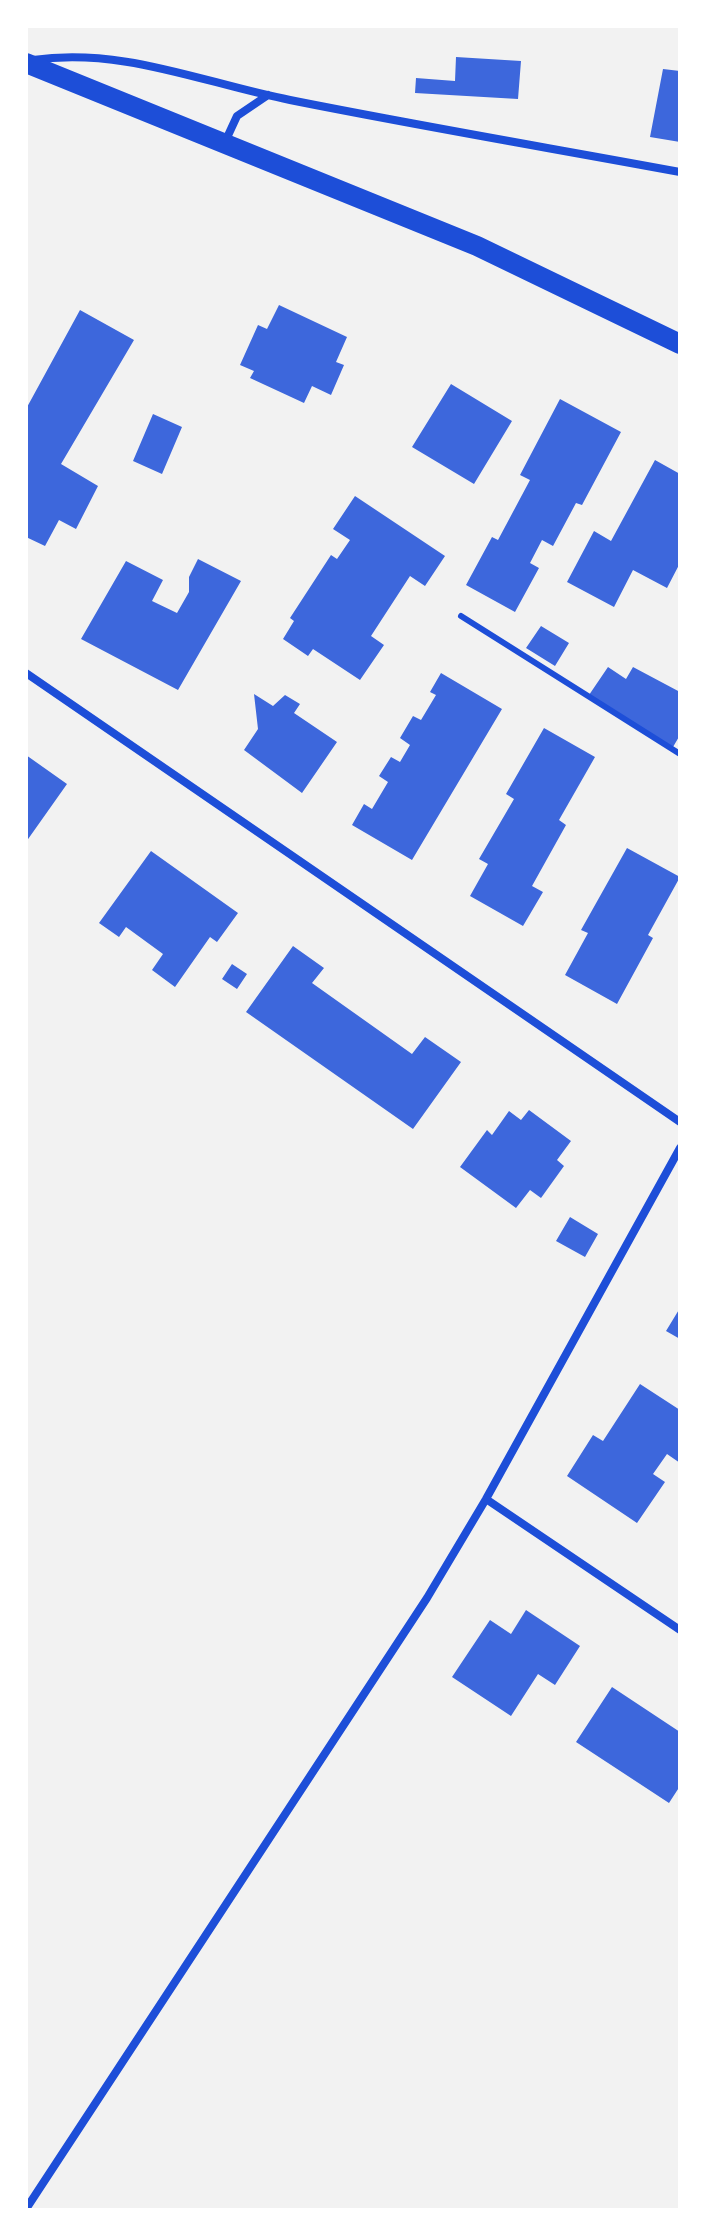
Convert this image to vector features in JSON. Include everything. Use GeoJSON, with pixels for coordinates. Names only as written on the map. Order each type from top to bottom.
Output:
{"type":"FeatureCollection","features":[{"type":"Feature","properties":{"kind":"main road"},"geometry":{"type":"LineString","coordinates":[[26,62],[477,246],[680,344]]}},
{"type":"Feature","properties":{"kind":"street"},"geometry":{"type":"LineString","coordinates":[[26,62],[60,56],[163,66],[269,95],[680,172]]}},
{"type":"Feature","properties":{"kind":"street"},"geometry":{"type":"LineString","coordinates":[[224,144],[237,116],[269,95]]}},
{"type":"Feature","properties":{"kind":"street"},"geometry":{"type":"LineString","coordinates":[[26,673],[680,1122]]}},
{"type":"Feature","properties":{"kind":"street"},"geometry":{"type":"LineString","coordinates":[[26,2209],[427,1598],[486,1499],[680,1148]]}},
{"type":"Feature","properties":{"kind":"street"},"geometry":{"type":"LineString","coordinates":[[486,1499],[680,1630]]}},
{"type":"Feature","properties":{"kind":"lane"},"geometry":{"type":"LineString","coordinates":[[461,616],[680,754]]}},
{"type":"Feature","properties":{"kind":"building"},"geometry":{"type":"Polygon","coordinates":[[[456,57],[521,61],[518,99],[415,93],[416,78],[455,81],[456,57]]]}},
{"type":"Feature","properties":{"kind":"building"},"geometry":{"type":"Polygon","coordinates":[[[663,69],[680,71],[680,142],[650,137],[663,69]]]}},
{"type":"Feature","properties":{"kind":"building"},"geometry":{"type":"Polygon","coordinates":[[[279,305],[347,337],[336,362],[344,365],[331,395],[312,386],[304,403],[250,378],[254,371],[240,365],[258,325],[267,329],[279,305]]]}},
{"type":"Feature","properties":{"kind":"building"},"geometry":{"type":"Polygon","coordinates":[[[80,310],[134,340],[61,464],[98,486],[76,529],[59,520],[45,546],[26,537],[26,409],[80,310]]]}},
{"type":"Feature","properties":{"kind":"building"},"geometry":{"type":"Polygon","coordinates":[[[451,384],[512,421],[474,484],[412,447],[451,384]]]}},
{"type":"Feature","properties":{"kind":"building"},"geometry":{"type":"Polygon","coordinates":[[[560,399],[621,432],[582,505],[576,503],[553,546],[542,540],[530,563],[539,568],[515,612],[466,585],[492,537],[498,540],[530,480],[520,475],[560,399]]]}},
{"type":"Feature","properties":{"kind":"building"},"geometry":{"type":"Polygon","coordinates":[[[153,414],[182,427],[162,474],[133,461],[153,414]]]}},
{"type":"Feature","properties":{"kind":"building"},"geometry":{"type":"Polygon","coordinates":[[[655,460],[680,474],[680,563],[667,588],[633,570],[614,607],[567,582],[594,531],[611,541],[655,460]]]}},
{"type":"Feature","properties":{"kind":"building"},"geometry":{"type":"Polygon","coordinates":[[[355,496],[445,556],[425,586],[410,576],[371,636],[384,645],[360,680],[313,649],[308,656],[283,639],[294,621],[290,618],[331,555],[337,559],[350,540],[333,529],[355,496]]]}},
{"type":"Feature","properties":{"kind":"building"},"geometry":{"type":"Polygon","coordinates":[[[198,559],[241,581],[178,690],[81,639],[126,561],[163,580],[152,601],[177,613],[189,592],[189,577],[198,559]]]}},
{"type":"Feature","properties":{"kind":"building"},"geometry":{"type":"Polygon","coordinates":[[[541,626],[569,643],[555,666],[526,648],[541,626]]]}},
{"type":"Feature","properties":{"kind":"building"},"geometry":{"type":"Polygon","coordinates":[[[608,667],[626,679],[633,667],[680,692],[680,735],[673,747],[589,695],[608,667]]]}},
{"type":"Feature","properties":{"kind":"building"},"geometry":{"type":"Polygon","coordinates":[[[441,673],[502,709],[412,860],[352,825],[364,804],[372,809],[388,782],[379,776],[391,757],[400,762],[410,745],[400,738],[413,716],[421,720],[436,695],[430,692],[441,673]]]}},
{"type":"Feature","properties":{"kind":"building"},"geometry":{"type":"Polygon","coordinates":[[[254,694],[273,706],[285,695],[300,704],[294,713],[337,742],[302,793],[244,750],[258,729],[254,694]]]}},
{"type":"Feature","properties":{"kind":"building"},"geometry":{"type":"Polygon","coordinates":[[[544,728],[595,757],[559,820],[566,825],[532,886],[543,892],[523,926],[470,896],[488,864],[479,859],[514,799],[506,794],[544,728]]]}},
{"type":"Feature","properties":{"kind":"building"},"geometry":{"type":"Polygon","coordinates":[[[26,755],[67,784],[26,842],[26,755]]]}},
{"type":"Feature","properties":{"kind":"building"},"geometry":{"type":"Polygon","coordinates":[[[627,848],[680,877],[648,935],[653,938],[617,1004],[565,975],[588,933],[581,930],[627,848]]]}},
{"type":"Feature","properties":{"kind":"building"},"geometry":{"type":"Polygon","coordinates":[[[151,851],[238,913],[217,942],[210,937],[175,987],[152,970],[163,954],[126,927],[119,937],[99,923],[151,851]]]}},
{"type":"Feature","properties":{"kind":"building"},"geometry":{"type":"Polygon","coordinates":[[[293,946],[324,968],[312,983],[412,1054],[425,1037],[461,1062],[413,1129],[246,1012],[293,946]]]}},
{"type":"Feature","properties":{"kind":"building"},"geometry":{"type":"Polygon","coordinates":[[[232,964],[247,974],[237,989],[222,979],[232,964]]]}},
{"type":"Feature","properties":{"kind":"building"},"geometry":{"type":"Polygon","coordinates":[[[529,1110],[571,1141],[557,1160],[564,1166],[541,1198],[530,1190],[516,1208],[460,1167],[487,1130],[492,1135],[509,1111],[521,1120],[529,1110]]]}},
{"type":"Feature","properties":{"kind":"building"},"geometry":{"type":"Polygon","coordinates":[[[570,1217],[598,1234],[585,1257],[556,1241],[570,1217]]]}},
{"type":"Feature","properties":{"kind":"building"},"geometry":{"type":"Polygon","coordinates":[[[680,1308],[680,1339],[666,1331],[680,1308]]]}},
{"type":"Feature","properties":{"kind":"building"},"geometry":{"type":"Polygon","coordinates":[[[640,1384],[680,1410],[680,1463],[667,1454],[653,1474],[665,1482],[637,1523],[567,1476],[593,1435],[603,1441],[640,1384]]]}},
{"type":"Feature","properties":{"kind":"building"},"geometry":{"type":"Polygon","coordinates":[[[526,1610],[580,1646],[555,1685],[538,1674],[511,1716],[452,1677],[490,1620],[511,1634],[526,1610]]]}},
{"type":"Feature","properties":{"kind":"building"},"geometry":{"type":"Polygon","coordinates":[[[612,1687],[680,1732],[680,1786],[669,1803],[576,1742],[612,1687]]]}}]}
